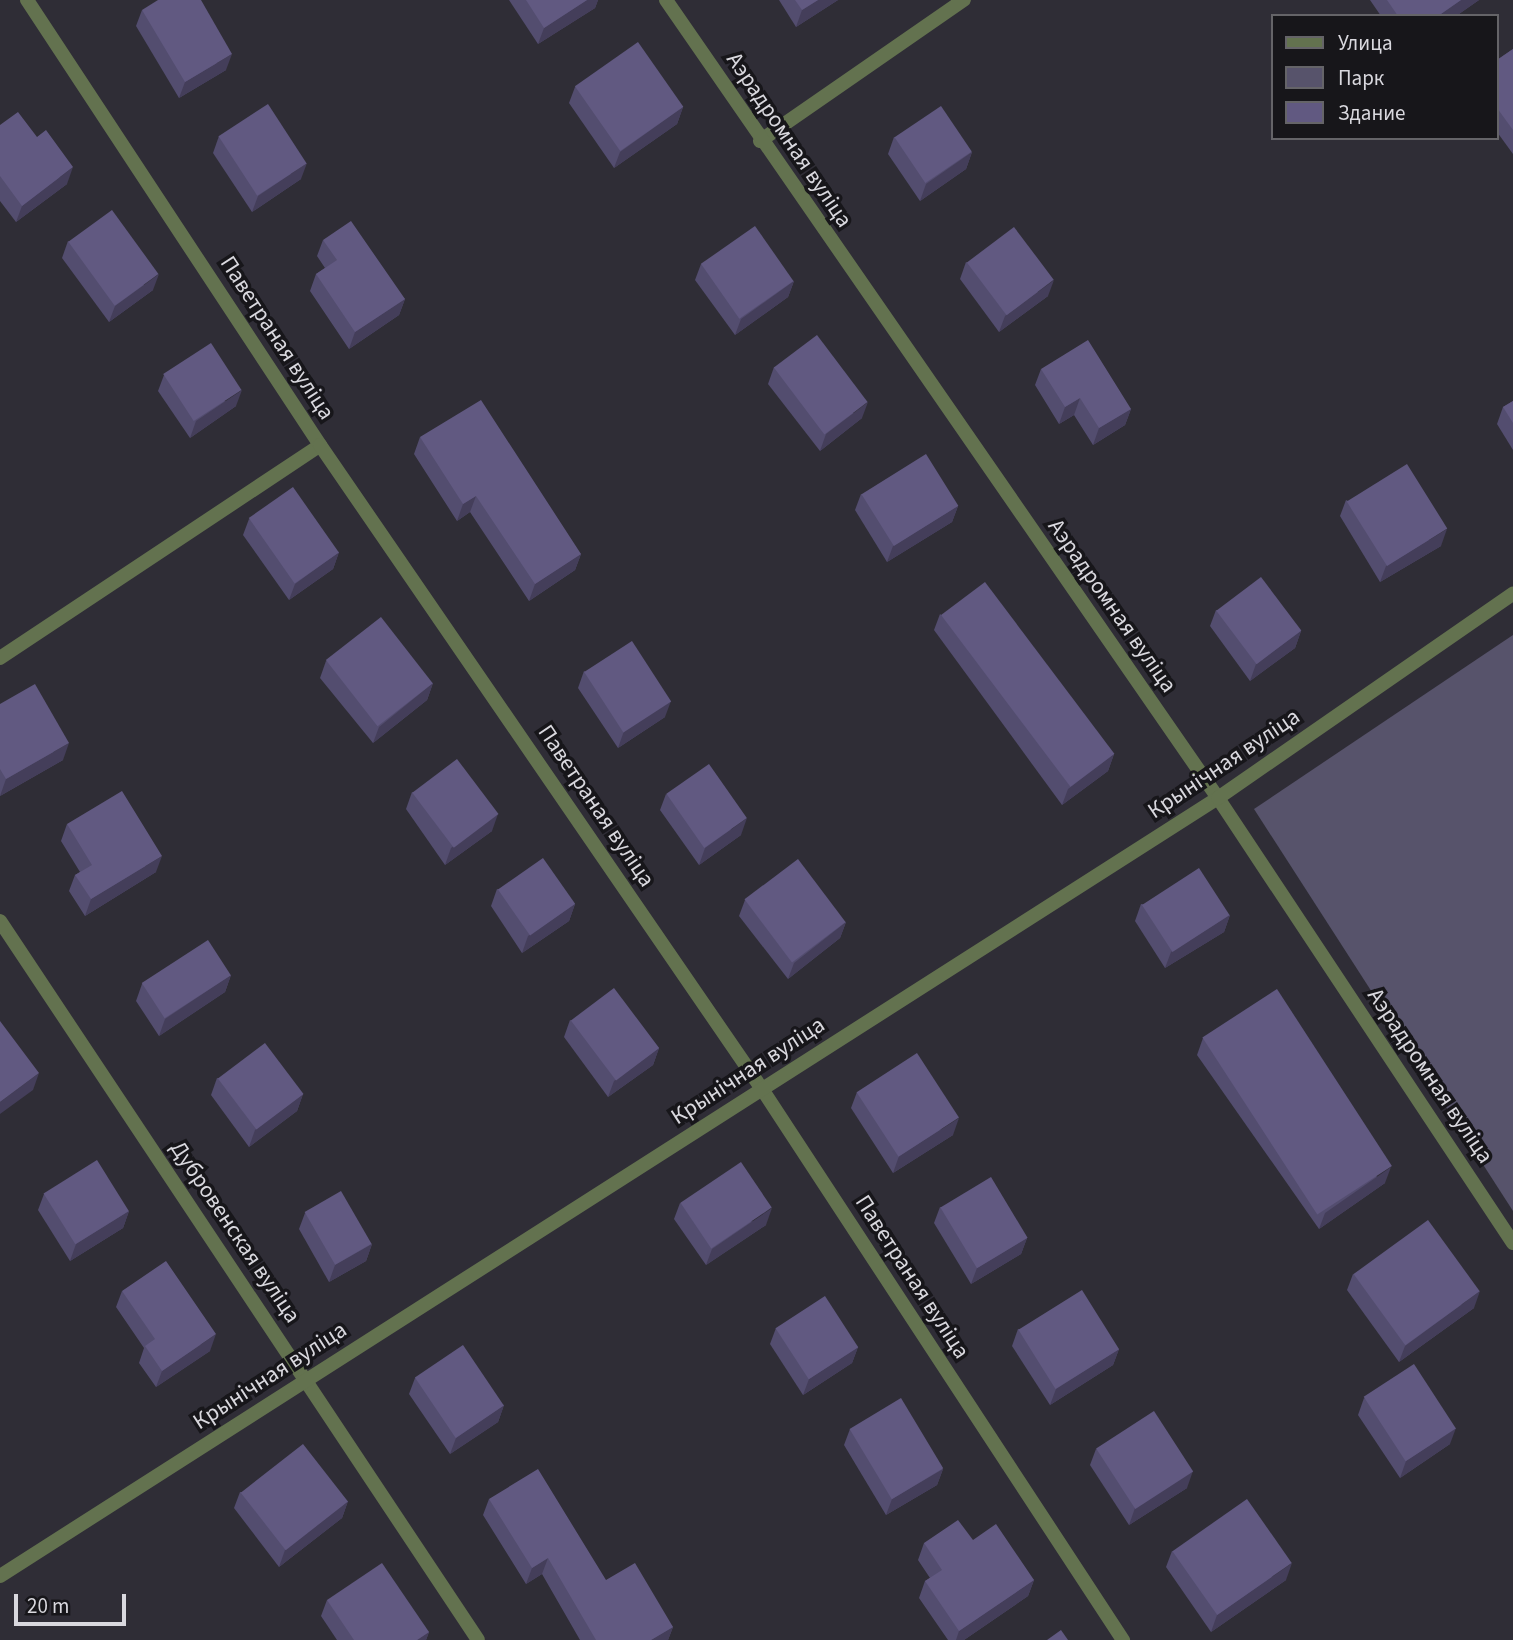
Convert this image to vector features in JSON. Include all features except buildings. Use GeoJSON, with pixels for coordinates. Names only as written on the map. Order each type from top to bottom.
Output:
{"type":"FeatureCollection","features":[{"type":"Feature","properties":{"kind":"street","name":"Паветраная вуліца"},"geometry":{"type":"LineString","coordinates":[[27,0],[320,445],[762,1089],[1124,1640]]}},
{"type":"Feature","properties":{"kind":"street","name":"Аэрадромная вуліца"},"geometry":{"type":"LineString","coordinates":[[666,0],[1218,798],[1513,1243]]}},
{"type":"Feature","properties":{"kind":"street"},"geometry":{"type":"LineString","coordinates":[[761,141],[964,0]]}},
{"type":"Feature","properties":{"kind":"street"},"geometry":{"type":"LineString","coordinates":[[0,658],[320,445]]}},
{"type":"Feature","properties":{"kind":"street","name":"Крынічная вуліца"},"geometry":{"type":"LineString","coordinates":[[0,1576],[1218,798],[1513,594]]}},
{"type":"Feature","properties":{"kind":"street","name":"Дубровенская вуліца"},"geometry":{"type":"LineString","coordinates":[[0,921],[478,1640]]}},
{"type":"Feature","properties":{"kind":"green space"},"geometry":{"type":"Polygon","coordinates":[[[1513,635],[1513,1211],[1254,809],[1513,635]]]}}]}
